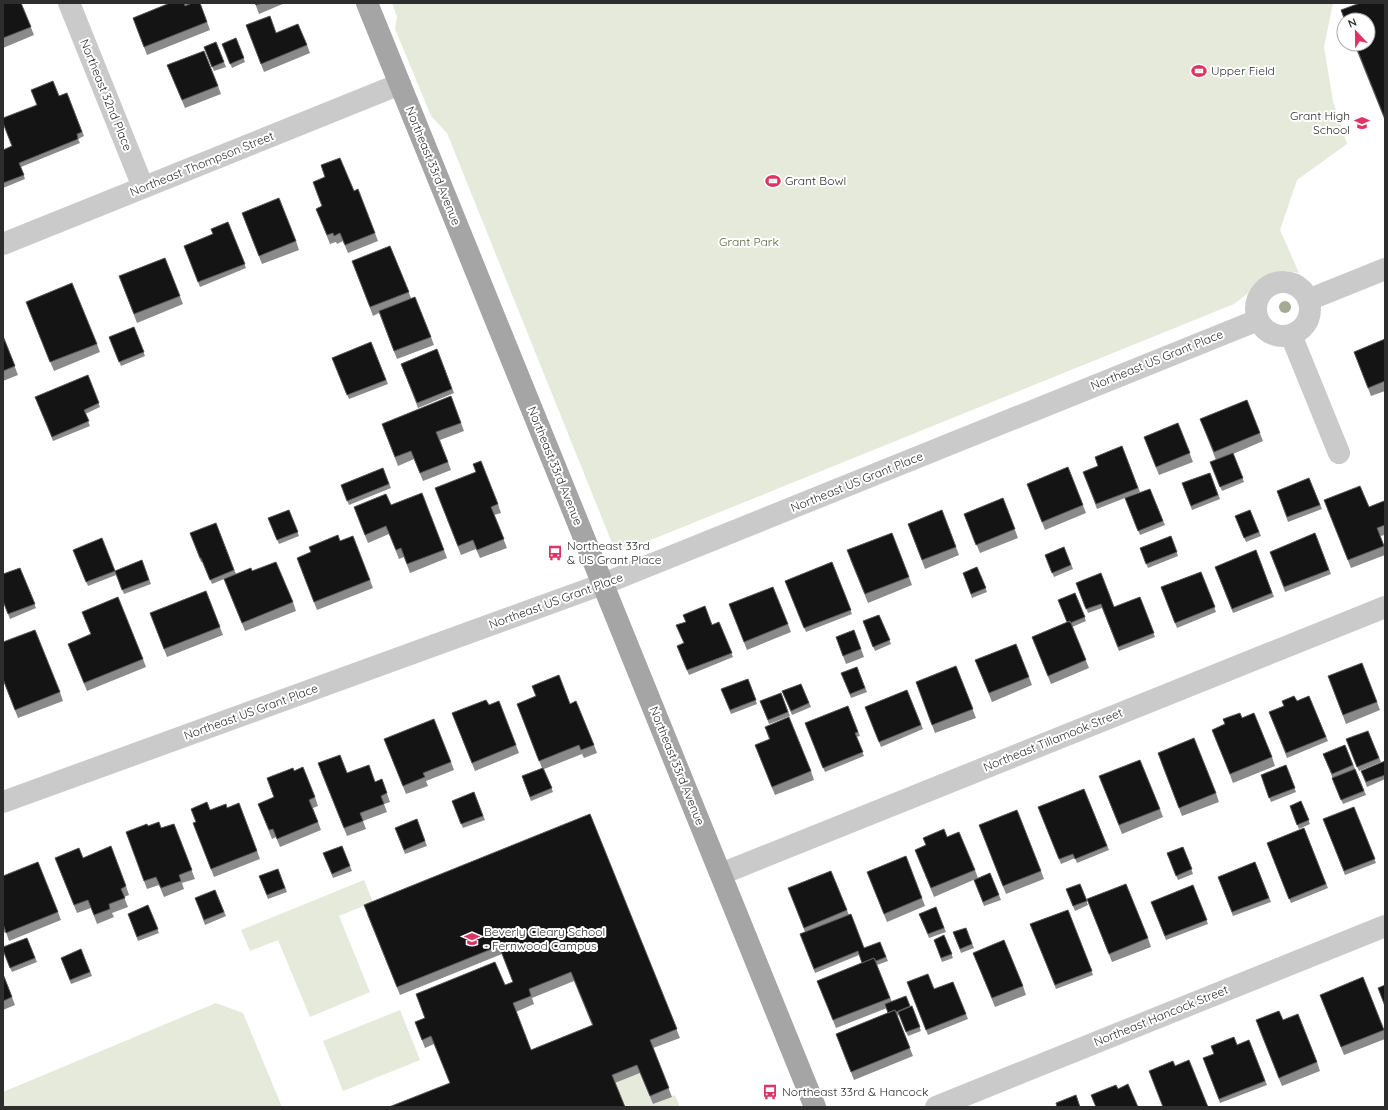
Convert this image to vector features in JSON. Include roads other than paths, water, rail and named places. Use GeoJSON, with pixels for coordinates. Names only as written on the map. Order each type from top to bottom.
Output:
{"type":"FeatureCollection","features":[{"type":"Feature","properties":{"kind":"main road","name":"Northeast 33rd Avenue"},"geometry":{"type":"LineString","coordinates":[[367,3],[815,1107]]}},
{"type":"Feature","properties":{"kind":"street","name":"Northeast 32nd Place"},"geometry":{"type":"LineString","coordinates":[[69,3],[143,187]]}},
{"type":"Feature","properties":{"kind":"street","name":"Northeast Thompson Street"},"geometry":{"type":"LineString","coordinates":[[3,244],[400,84]]}},
{"type":"Feature","properties":{"kind":"street"},"geometry":{"type":"LineString","coordinates":[[1308,300],[1385,269]]}},
{"type":"Feature","properties":{"kind":"street"},"geometry":{"type":"LineString","coordinates":[[1280,282],[1296,286],[1302,291],[1308,300],[1308,319],[1300,330],[1291,335],[1278,336],[1272,334],[1264,328],[1258,320],[1256,310],[1259,297],[1268,287],[1274,284],[1280,282]]}},
{"type":"Feature","properties":{"kind":"street","name":"Northeast US Grant Place"},"geometry":{"type":"LineString","coordinates":[[3,802],[603,584],[1258,320]]}},
{"type":"Feature","properties":{"kind":"street"},"geometry":{"type":"LineString","coordinates":[[1291,335],[1339,453]]}},
{"type":"Feature","properties":{"kind":"street","name":"Northeast Tillamook Street"},"geometry":{"type":"LineString","coordinates":[[721,874],[1385,607]]}},
{"type":"Feature","properties":{"kind":"street","name":"Northeast Hancock Street"},"geometry":{"type":"LineString","coordinates":[[936,1107],[1385,926]]}},
{"type":"Feature","properties":{"kind":"place","name":"Upper Field"},"geometry":{"type":"Point","coordinates":[1199,71]}},
{"type":"Feature","properties":{"kind":"place","name":"Grant High School"},"geometry":{"type":"Point","coordinates":[1362,123]}},
{"type":"Feature","properties":{"kind":"place","name":"Grant Bowl"},"geometry":{"type":"Point","coordinates":[773,181]}},
{"type":"Feature","properties":{"kind":"place","name":"Northeast 33rd & US Grant Place"},"geometry":{"type":"Point","coordinates":[555,553]}},
{"type":"Feature","properties":{"kind":"place","name":"Beverly Cleary School - Fernwood Campus"},"geometry":{"type":"Point","coordinates":[472,939]}},
{"type":"Feature","properties":{"kind":"place","name":"Northeast 33rd & Hancock"},"geometry":{"type":"Point","coordinates":[770,1092]}},
{"type":"Feature","properties":{"kind":"park label","name":"Grant Park"},"geometry":{"type":"Point","coordinates":[749,242]}}]}
